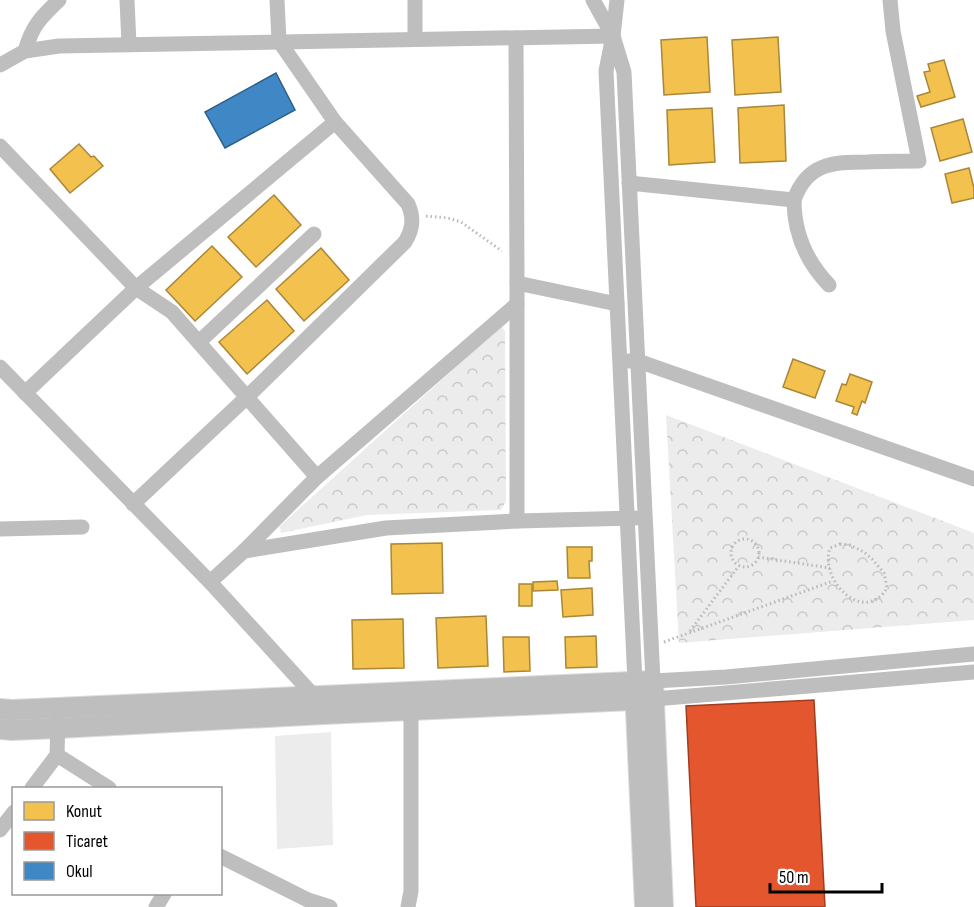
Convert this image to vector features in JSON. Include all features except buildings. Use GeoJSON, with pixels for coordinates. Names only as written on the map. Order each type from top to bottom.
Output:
{"type":"FeatureCollection","features":[{"type":"Feature","properties":{"kind":"main road"},"geometry":{"type":"LineString","coordinates":[[0,709],[314,696],[644,691]]}},
{"type":"Feature","properties":{"kind":"main road"},"geometry":{"type":"LineString","coordinates":[[0,729],[411,710],[644,691]]}},
{"type":"Feature","properties":{"kind":"main road"},"geometry":{"type":"LineString","coordinates":[[644,691],[645,907]]}},
{"type":"Feature","properties":{"kind":"main road"},"geometry":{"type":"LineString","coordinates":[[644,691],[663,907]]}},
{"type":"Feature","properties":{"kind":"street"},"geometry":{"type":"LineString","coordinates":[[25,51],[36,24],[59,0]]}},
{"type":"Feature","properties":{"kind":"street"},"geometry":{"type":"LineString","coordinates":[[127,0],[129,44]]}},
{"type":"Feature","properties":{"kind":"street"},"geometry":{"type":"LineString","coordinates":[[133,504],[247,397],[405,242],[411,230],[412,216],[404,198],[335,122],[279,41],[277,0]]}},
{"type":"Feature","properties":{"kind":"street"},"geometry":{"type":"LineString","coordinates":[[415,0],[415,39]]}},
{"type":"Feature","properties":{"kind":"street"},"geometry":{"type":"LineString","coordinates":[[593,0],[614,36],[624,72],[651,647],[644,691]]}},
{"type":"Feature","properties":{"kind":"street"},"geometry":{"type":"LineString","coordinates":[[617,0],[614,36],[606,72],[627,518],[644,691]]}},
{"type":"Feature","properties":{"kind":"street"},"geometry":{"type":"LineString","coordinates":[[829,285],[812,264],[800,240],[794,214],[794,200],[806,178],[820,168],[844,162],[920,161],[893,31],[890,0]]}},
{"type":"Feature","properties":{"kind":"street"},"geometry":{"type":"LineString","coordinates":[[0,65],[25,51],[59,45],[614,36]]}},
{"type":"Feature","properties":{"kind":"street"},"geometry":{"type":"LineString","coordinates":[[516,38],[517,521]]}},
{"type":"Feature","properties":{"kind":"street"},"geometry":{"type":"LineString","coordinates":[[25,393],[136,288],[335,122]]}},
{"type":"Feature","properties":{"kind":"street"},"geometry":{"type":"LineString","coordinates":[[0,146],[136,288],[172,312],[317,477]]}},
{"type":"Feature","properties":{"kind":"street"},"geometry":{"type":"LineString","coordinates":[[629,183],[794,200]]}},
{"type":"Feature","properties":{"kind":"street"},"geometry":{"type":"LineString","coordinates":[[199,342],[314,234]]}},
{"type":"Feature","properties":{"kind":"street"},"geometry":{"type":"LineString","coordinates":[[518,283],[617,304]]}},
{"type":"Feature","properties":{"kind":"street"},"geometry":{"type":"LineString","coordinates":[[210,582],[317,477],[517,304]]}},
{"type":"Feature","properties":{"kind":"street"},"geometry":{"type":"LineString","coordinates":[[620,362],[638,361],[974,479]]}},
{"type":"Feature","properties":{"kind":"street"},"geometry":{"type":"LineString","coordinates":[[0,367],[210,582],[314,696],[324,714]]}},
{"type":"Feature","properties":{"kind":"street"},"geometry":{"type":"LineString","coordinates":[[244,551],[386,528],[517,521],[645,518]]}},
{"type":"Feature","properties":{"kind":"street"},"geometry":{"type":"LineString","coordinates":[[0,529],[82,527]]}},
{"type":"Feature","properties":{"kind":"street"},"geometry":{"type":"LineString","coordinates":[[644,691],[726,677],[974,654]]}},
{"type":"Feature","properties":{"kind":"street"},"geometry":{"type":"LineString","coordinates":[[644,691],[974,672]]}},
{"type":"Feature","properties":{"kind":"street"},"geometry":{"type":"LineString","coordinates":[[33,787],[57,755],[57,708]]}},
{"type":"Feature","properties":{"kind":"street"},"geometry":{"type":"LineString","coordinates":[[408,907],[411,891],[411,710]]}},
{"type":"Feature","properties":{"kind":"street"},"geometry":{"type":"LineString","coordinates":[[57,755],[106,787]]}},
{"type":"Feature","properties":{"kind":"street"},"geometry":{"type":"LineString","coordinates":[[0,830],[12,815]]}},
{"type":"Feature","properties":{"kind":"street"},"geometry":{"type":"LineString","coordinates":[[222,857],[308,900],[330,907]]}},
{"type":"Feature","properties":{"kind":"path"},"geometry":{"type":"LineString","coordinates":[[412,216],[448,218],[461,222],[517,262]]}},
{"type":"Feature","properties":{"kind":"path"},"geometry":{"type":"LineString","coordinates":[[740,539],[749,539],[758,548],[759,557],[749,566],[739,566],[733,562],[730,553],[732,545],[740,539]]}},
{"type":"Feature","properties":{"kind":"path"},"geometry":{"type":"LineString","coordinates":[[840,544],[850,545],[872,559],[884,573],[887,588],[882,596],[873,601],[863,602],[852,599],[833,581],[830,567],[827,556],[830,548],[840,544]]}},
{"type":"Feature","properties":{"kind":"path"},"geometry":{"type":"LineString","coordinates":[[759,557],[830,567]]}},
{"type":"Feature","properties":{"kind":"path"},"geometry":{"type":"LineString","coordinates":[[689,633],[739,566]]}},
{"type":"Feature","properties":{"kind":"path"},"geometry":{"type":"LineString","coordinates":[[651,647],[833,581]]}},
{"type":"Feature","properties":{"kind":"green space"},"geometry":{"type":"Polygon","coordinates":[[[501,326],[505,331],[506,501],[501,510],[367,515],[281,533],[280,526],[501,326]]]}},
{"type":"Feature","properties":{"kind":"green space"},"geometry":{"type":"Polygon","coordinates":[[[666,415],[974,533],[974,620],[679,643],[666,415]]]}},
{"type":"Feature","properties":{"kind":"green space"},"geometry":{"type":"Polygon","coordinates":[[[331,732],[333,845],[277,849],[275,736],[331,732]]]}}]}
